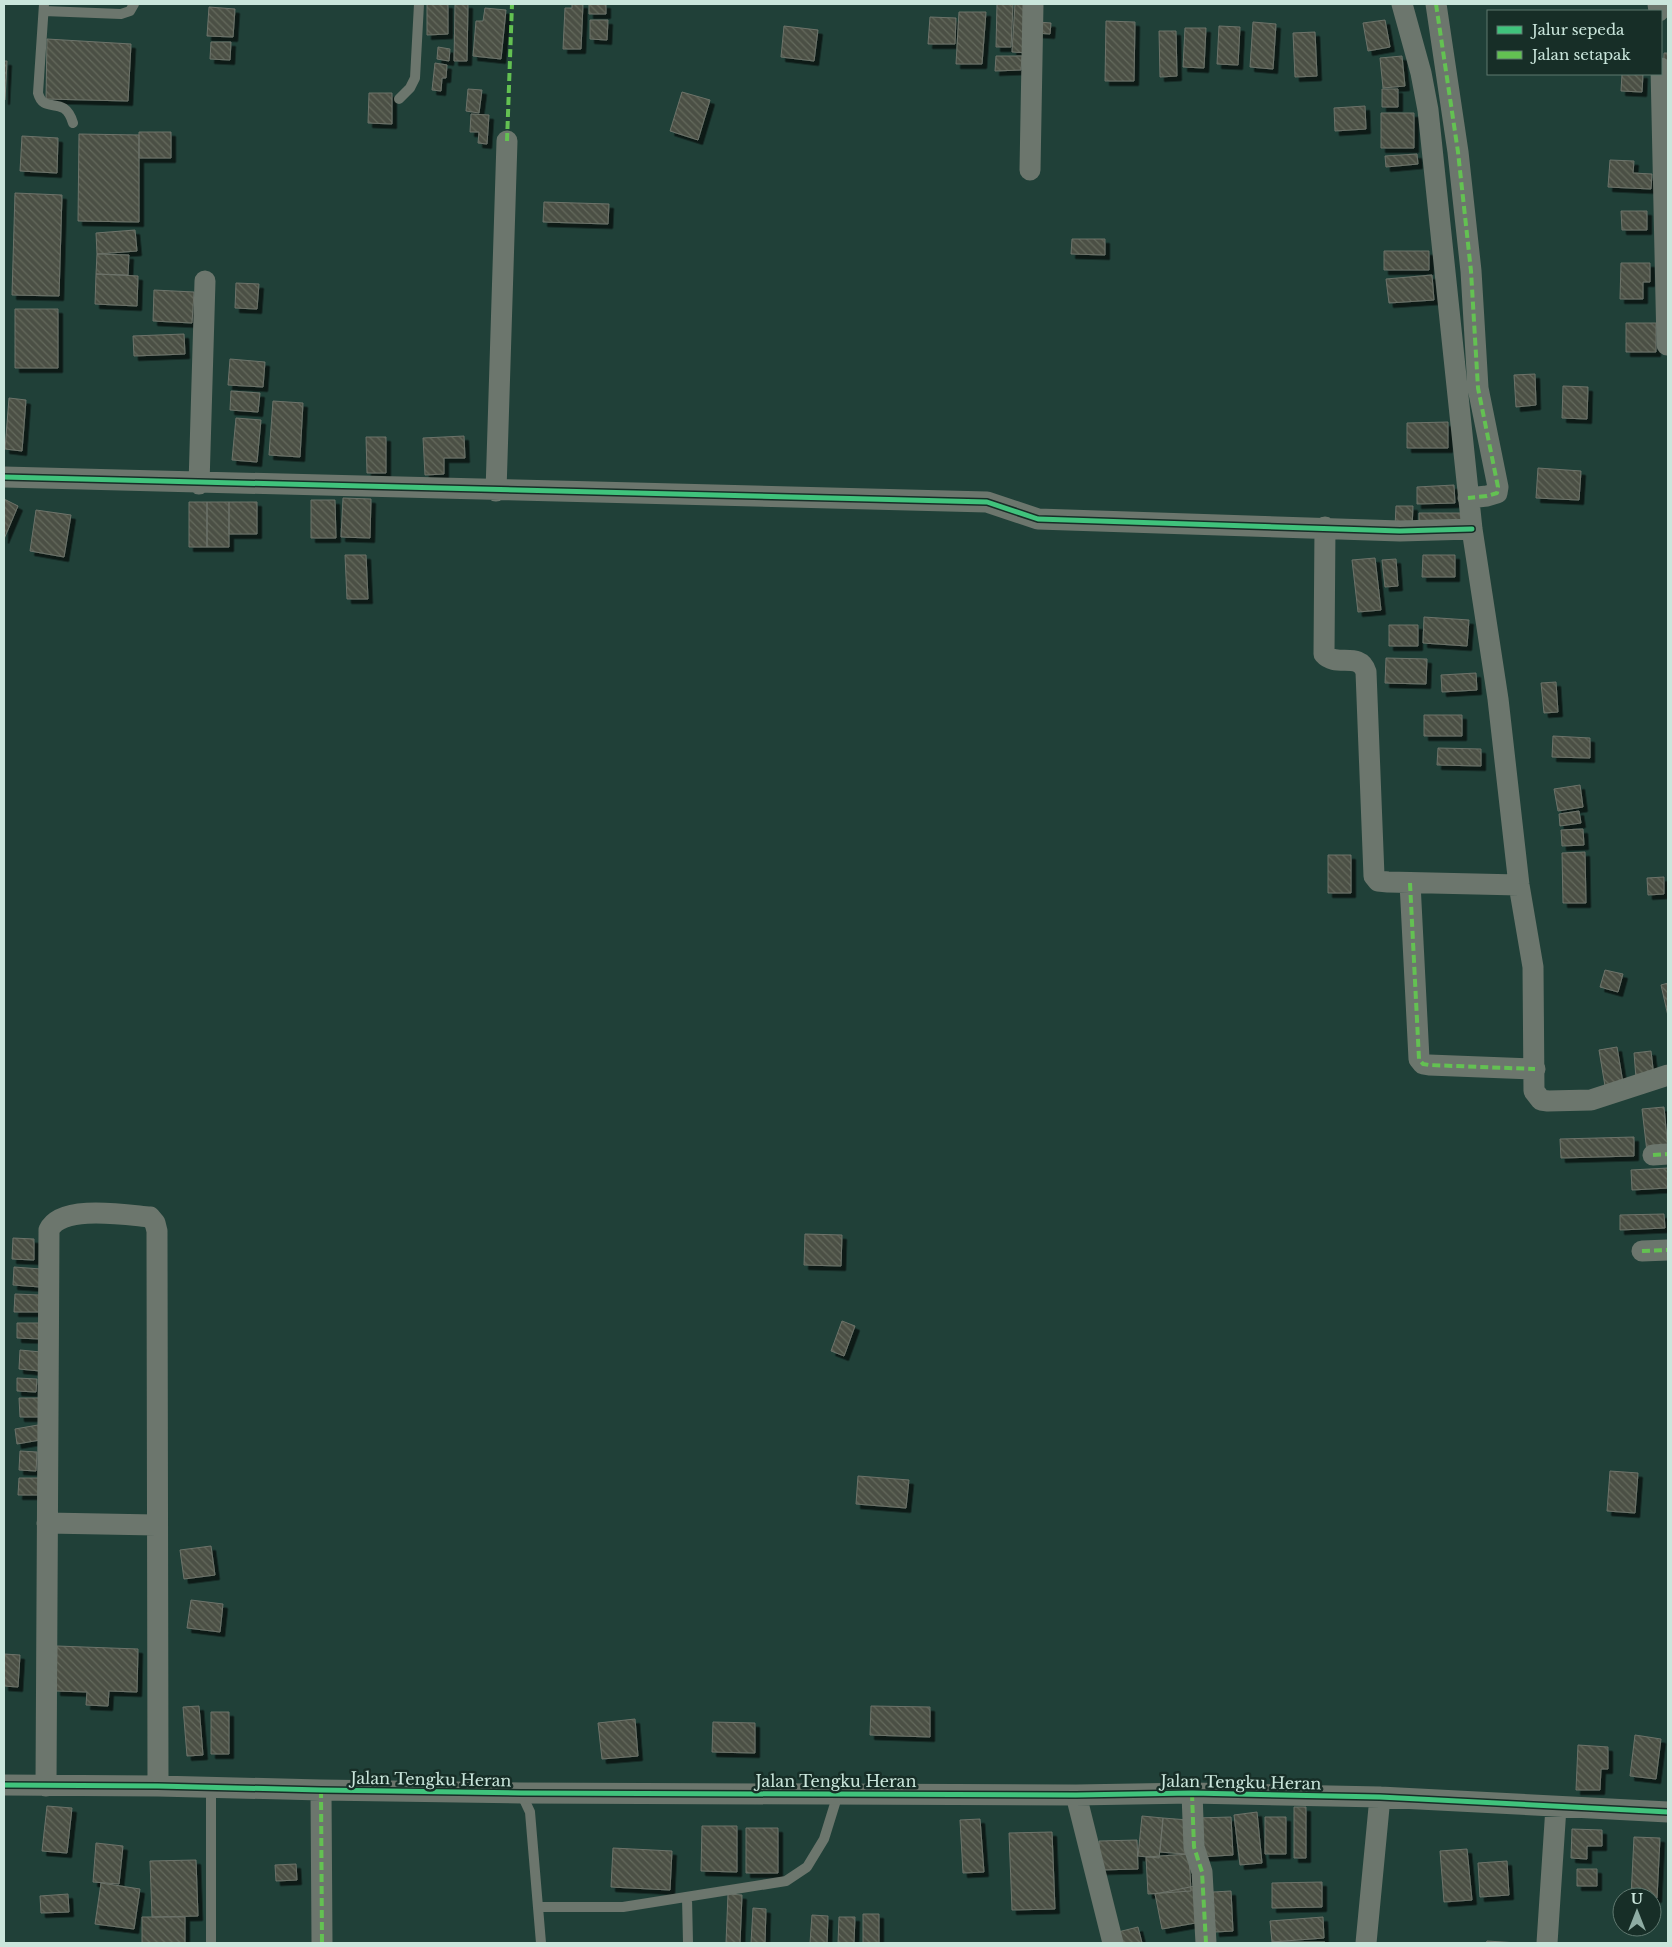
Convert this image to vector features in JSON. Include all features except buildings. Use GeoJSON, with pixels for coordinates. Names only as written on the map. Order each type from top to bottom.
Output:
{"type":"FeatureCollection","features":[{"type":"Feature","properties":{"kind":"street"},"geometry":{"type":"LineString","coordinates":[[1030,170],[1033,4]]}},
{"type":"Feature","properties":{"kind":"street"},"geometry":{"type":"LineString","coordinates":[[1402,4],[1421,73],[1428,110],[1477,497],[1472,529],[1498,699],[1520,885],[1533,967],[1535,1068],[1533,1084],[1537,1096],[1541,1100],[1560,1102],[1591,1100],[1668,1075]]}},
{"type":"Feature","properties":{"kind":"street"},"geometry":{"type":"LineString","coordinates":[[1436,4],[1457,143],[1472,271],[1478,388],[1498,487],[1497,493],[1477,497]]}},
{"type":"Feature","properties":{"kind":"street"},"geometry":{"type":"LineString","coordinates":[[1661,75],[1667,345]]}},
{"type":"Feature","properties":{"kind":"street"},"geometry":{"type":"LineString","coordinates":[[496,490],[507,141]]}},
{"type":"Feature","properties":{"kind":"street"},"geometry":{"type":"LineString","coordinates":[[199,484],[205,281]]}},
{"type":"Feature","properties":{"kind":"street"},"geometry":{"type":"LineString","coordinates":[[4,477],[199,484],[987,502],[1023,516],[1038,519],[1400,530],[1472,529]]}},
{"type":"Feature","properties":{"kind":"street"},"geometry":{"type":"LineString","coordinates":[[1325,527],[1324,654],[1334,660],[1360,661],[1364,665],[1366,672],[1374,876],[1378,881],[1410,883],[1520,885]]}},
{"type":"Feature","properties":{"kind":"street"},"geometry":{"type":"LineString","coordinates":[[1410,883],[1419,1059],[1423,1064],[1429,1065],[1535,1068]]}},
{"type":"Feature","properties":{"kind":"street"},"geometry":{"type":"LineString","coordinates":[[46,1786],[49,1230],[52,1223],[59,1217],[111,1213],[150,1217],[155,1223],[157,1231],[156,1525],[158,1786]]}},
{"type":"Feature","properties":{"kind":"street"},"geometry":{"type":"LineString","coordinates":[[1642,1251],[1668,1250]]}},
{"type":"Feature","properties":{"kind":"street"},"geometry":{"type":"LineString","coordinates":[[47,1523],[156,1525]]}},
{"type":"Feature","properties":{"kind":"street","name":"Jalan Tengku Heran"},"geometry":{"type":"LineString","coordinates":[[4,1785],[521,1792],[1076,1795],[1192,1793],[1380,1797],[1668,1812]]}},
{"type":"Feature","properties":{"kind":"street"},"geometry":{"type":"LineString","coordinates":[[321,1790],[322,1943]]}},
{"type":"Feature","properties":{"kind":"street"},"geometry":{"type":"LineString","coordinates":[[1192,1793],[1194,1847],[1202,1872],[1206,1943]]}},
{"type":"Feature","properties":{"kind":"street"},"geometry":{"type":"LineString","coordinates":[[1076,1795],[1113,1943]]}},
{"type":"Feature","properties":{"kind":"street"},"geometry":{"type":"LineString","coordinates":[[1366,1943],[1380,1797]]}},
{"type":"Feature","properties":{"kind":"street"},"geometry":{"type":"LineString","coordinates":[[1547,1943],[1556,1807]]}},
{"type":"Feature","properties":{"kind":"lane"},"geometry":{"type":"LineString","coordinates":[[73,123],[68,109],[63,106],[45,103],[40,100],[38,93],[44,7],[121,14],[130,11],[134,4]]}},
{"type":"Feature","properties":{"kind":"lane"},"geometry":{"type":"LineString","coordinates":[[399,99],[410,88],[415,78],[419,4]]}},
{"type":"Feature","properties":{"kind":"lane"},"geometry":{"type":"LineString","coordinates":[[210,1943],[211,1788]]}},
{"type":"Feature","properties":{"kind":"lane"},"geometry":{"type":"LineString","coordinates":[[521,1792],[530,1812],[540,1907],[541,1943]]}},
{"type":"Feature","properties":{"kind":"lane"},"geometry":{"type":"LineString","coordinates":[[540,1907],[623,1907],[786,1881],[807,1867],[824,1839],[838,1794]]}},
{"type":"Feature","properties":{"kind":"lane"},"geometry":{"type":"LineString","coordinates":[[687,1897],[688,1943]]}},
{"type":"Feature","properties":{"kind":"marked path"},"geometry":{"type":"LineString","coordinates":[[507,141],[512,4]]}},
{"type":"Feature","properties":{"kind":"marked path"},"geometry":{"type":"LineString","coordinates":[[1436,4],[1458,152],[1471,271],[1478,388],[1498,487],[1497,493],[1468,498]]}},
{"type":"Feature","properties":{"kind":"marked path"},"geometry":{"type":"LineString","coordinates":[[1410,883],[1419,1059],[1423,1064],[1429,1065],[1535,1069]]}},
{"type":"Feature","properties":{"kind":"marked path"},"geometry":{"type":"LineString","coordinates":[[1653,1155],[1668,1154]]}},
{"type":"Feature","properties":{"kind":"marked path"},"geometry":{"type":"LineString","coordinates":[[1642,1251],[1668,1250]]}},
{"type":"Feature","properties":{"kind":"marked path"},"geometry":{"type":"LineString","coordinates":[[321,1790],[322,1943]]}},
{"type":"Feature","properties":{"kind":"marked path"},"geometry":{"type":"LineString","coordinates":[[1192,1793],[1194,1847],[1202,1872],[1206,1943]]}},
{"type":"Feature","properties":{"kind":"cycle path"},"geometry":{"type":"LineString","coordinates":[[4,477],[987,502],[1038,519],[1400,531],[1472,529]]}},
{"type":"Feature","properties":{"kind":"cycle path"},"geometry":{"type":"LineString","coordinates":[[4,1785],[521,1793],[1076,1795],[1192,1793],[1380,1797],[1668,1812]]}}]}
